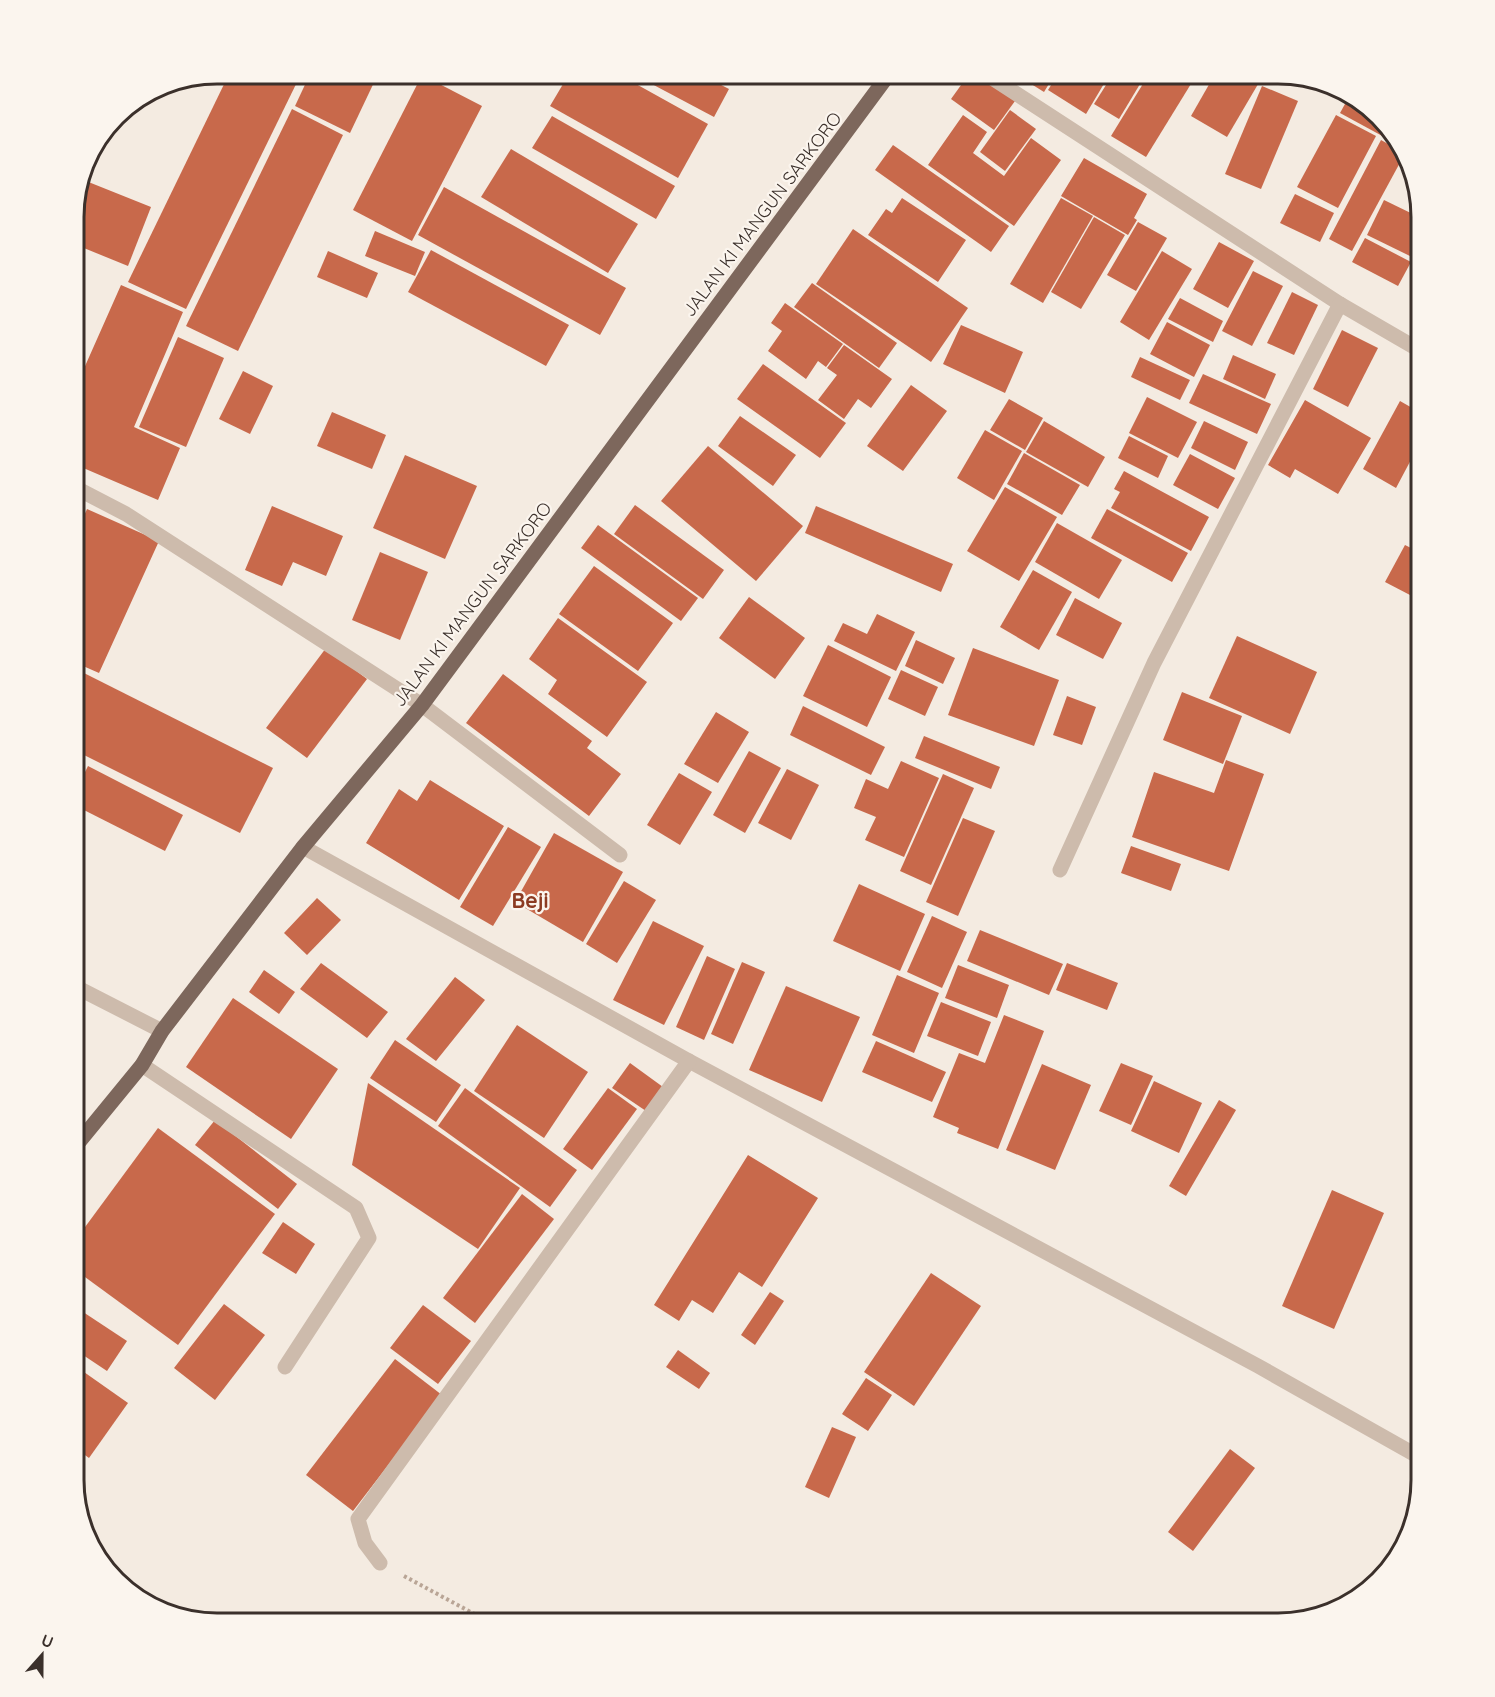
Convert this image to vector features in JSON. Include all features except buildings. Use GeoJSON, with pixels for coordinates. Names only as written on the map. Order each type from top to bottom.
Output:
{"type":"FeatureCollection","features":[{"type":"Feature","properties":{"kind":"main road","name":"JALAN KI MANGUN SARKORO"},"geometry":{"type":"LineString","coordinates":[[84,1136],[142,1065],[162,1031],[303,847],[422,705],[883,84]]}},
{"type":"Feature","properties":{"kind":"street"},"geometry":{"type":"LineString","coordinates":[[1001,84],[1340,304],[1411,345]]}},
{"type":"Feature","properties":{"kind":"street"},"geometry":{"type":"LineString","coordinates":[[1060,870],[1154,663],[1340,304]]}},
{"type":"Feature","properties":{"kind":"street"},"geometry":{"type":"LineString","coordinates":[[84,492],[126,514],[422,705],[620,855]]}},
{"type":"Feature","properties":{"kind":"street"},"geometry":{"type":"LineString","coordinates":[[303,847],[689,1061],[1248,1360],[1411,1452]]}},
{"type":"Feature","properties":{"kind":"street"},"geometry":{"type":"LineString","coordinates":[[84,991],[162,1031]]}},
{"type":"Feature","properties":{"kind":"street"},"geometry":{"type":"LineString","coordinates":[[380,1563],[365,1543],[358,1519],[415,1437],[689,1061]]}},
{"type":"Feature","properties":{"kind":"street"},"geometry":{"type":"LineString","coordinates":[[142,1065],[356,1208],[369,1238],[285,1367]]}},
{"type":"Feature","properties":{"kind":"path"},"geometry":{"type":"LineString","coordinates":[[380,1563],[472,1613]]}},
{"type":"Feature","properties":{"kind":"district","name":"Beji"},"geometry":{"type":"Point","coordinates":[530,900]}}]}
